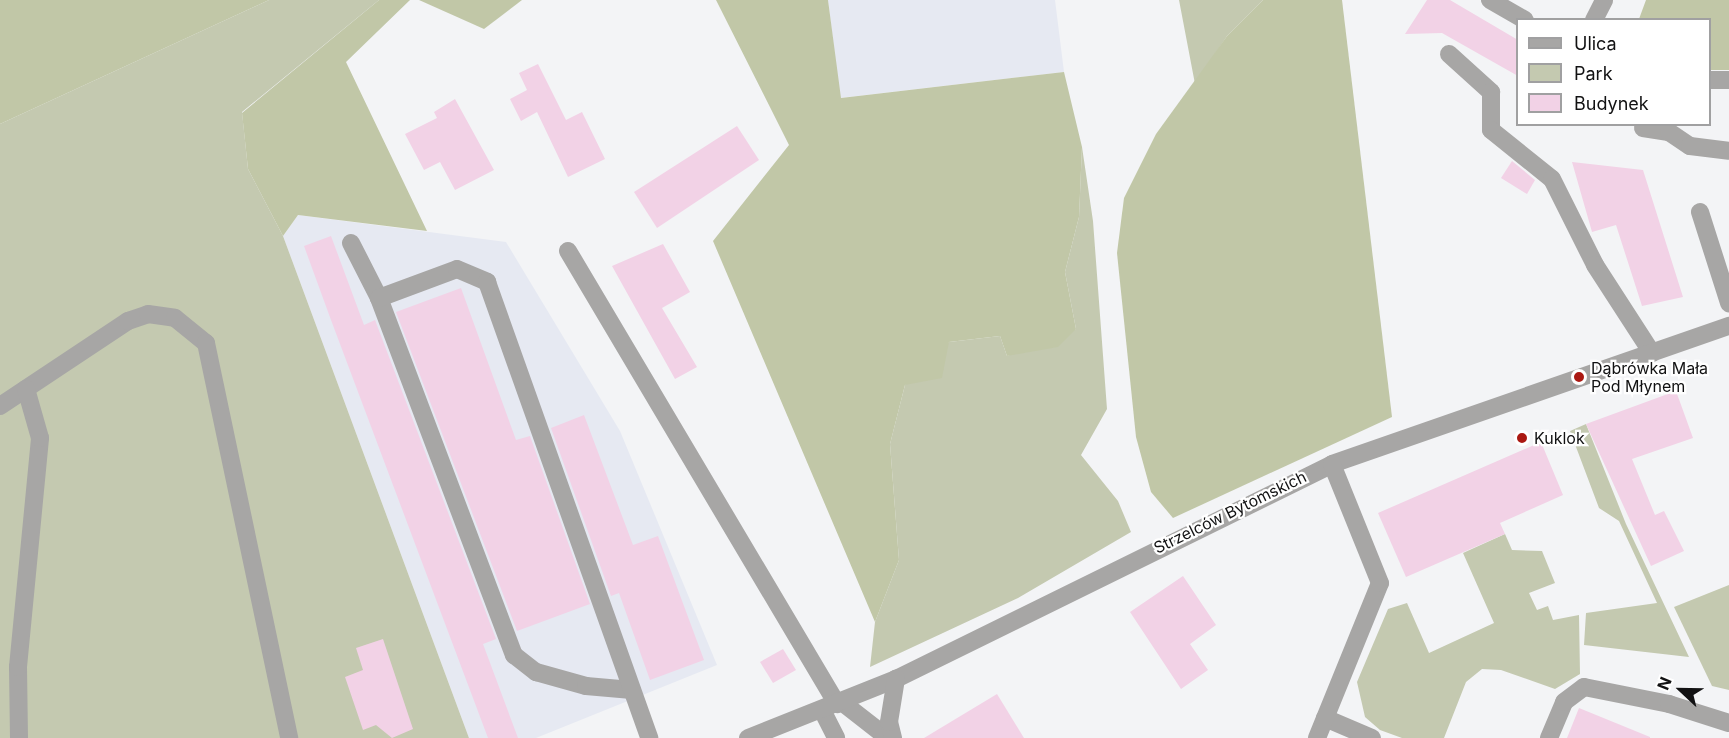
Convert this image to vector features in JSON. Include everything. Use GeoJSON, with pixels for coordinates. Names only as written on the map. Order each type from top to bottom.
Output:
{"type":"FeatureCollection","features":[{"type":"Feature","properties":{"kind":"street"},"geometry":{"type":"LineString","coordinates":[[1490,0],[1522,18]]}},
{"type":"Feature","properties":{"kind":"street"},"geometry":{"type":"LineString","coordinates":[[1595,18],[1604,0]]}},
{"type":"Feature","properties":{"kind":"street"},"geometry":{"type":"LineString","coordinates":[[1449,54],[1491,92],[1491,130],[1552,179],[1595,265],[1652,352]]}},
{"type":"Feature","properties":{"kind":"street"},"geometry":{"type":"LineString","coordinates":[[1711,80],[1729,80]]}},
{"type":"Feature","properties":{"kind":"street"},"geometry":{"type":"LineString","coordinates":[[1643,128],[1669,132],[1689,146],[1729,151]]}},
{"type":"Feature","properties":{"kind":"street"},"geometry":{"type":"LineString","coordinates":[[1700,212],[1729,303]]}},
{"type":"Feature","properties":{"kind":"street"},"geometry":{"type":"LineString","coordinates":[[351,243],[379,298],[514,655],[546,675],[586,686],[632,690]]}},
{"type":"Feature","properties":{"kind":"street"},"geometry":{"type":"LineString","coordinates":[[568,251],[834,706],[836,738]]}},
{"type":"Feature","properties":{"kind":"street"},"geometry":{"type":"LineString","coordinates":[[379,298],[457,269],[487,282],[649,738]]}},
{"type":"Feature","properties":{"kind":"street"},"geometry":{"type":"LineString","coordinates":[[0,406],[128,321],[148,314],[175,318],[206,343],[289,738]]}},
{"type":"Feature","properties":{"kind":"street","name":"Strzelców Bytomskich"},"geometry":{"type":"LineString","coordinates":[[748,738],[834,706],[896,679],[1332,464],[1729,326]]}},
{"type":"Feature","properties":{"kind":"street"},"geometry":{"type":"LineString","coordinates":[[19,738],[18,667],[40,438],[26,389]]}},
{"type":"Feature","properties":{"kind":"street"},"geometry":{"type":"LineString","coordinates":[[1317,738],[1380,583],[1332,464]]}},
{"type":"Feature","properties":{"kind":"street"},"geometry":{"type":"LineString","coordinates":[[893,738],[889,722],[896,679]]}},
{"type":"Feature","properties":{"kind":"street"},"geometry":{"type":"LineString","coordinates":[[1549,738],[1564,702],[1584,687],[1669,704],[1729,723]]}},
{"type":"Feature","properties":{"kind":"street"},"geometry":{"type":"LineString","coordinates":[[834,706],[888,738]]}},
{"type":"Feature","properties":{"kind":"street"},"geometry":{"type":"LineString","coordinates":[[1325,718],[1372,738]]}},
{"type":"Feature","properties":{"kind":"shaded area"},"geometry":{"type":"Polygon","coordinates":[[[828,0],[1055,0],[1064,72],[840,98],[828,0]]]}},
{"type":"Feature","properties":{"kind":"shaded area"},"geometry":{"type":"Polygon","coordinates":[[[298,215],[506,242],[620,431],[717,665],[536,738],[469,738],[283,236],[298,215]]]}},
{"type":"Feature","properties":{"kind":"green space"},"geometry":{"type":"Polygon","coordinates":[[[0,0],[269,0],[0,124],[0,0]]]}},
{"type":"Feature","properties":{"kind":"green space"},"geometry":{"type":"Polygon","coordinates":[[[269,0],[379,0],[242,112],[248,169],[283,236],[469,738],[0,738],[0,124],[269,0]]]}},
{"type":"Feature","properties":{"kind":"green space"},"geometry":{"type":"Polygon","coordinates":[[[379,0],[410,0],[346,62],[427,231],[298,215],[283,236],[248,169],[242,113],[379,0]]]}},
{"type":"Feature","properties":{"kind":"green space"},"geometry":{"type":"Polygon","coordinates":[[[419,0],[522,0],[484,29],[419,0]]]}},
{"type":"Feature","properties":{"kind":"green space"},"geometry":{"type":"Polygon","coordinates":[[[716,0],[828,0],[841,98],[1064,72],[1082,147],[1079,217],[1065,272],[1076,329],[1058,347],[1007,356],[1000,336],[949,342],[942,378],[905,385],[890,444],[899,560],[875,622],[713,241],[789,145],[716,0]]]}},
{"type":"Feature","properties":{"kind":"green space"},"geometry":{"type":"Polygon","coordinates":[[[1179,0],[1263,0],[1227,36],[1195,84],[1179,0]]]}},
{"type":"Feature","properties":{"kind":"green space"},"geometry":{"type":"Polygon","coordinates":[[[1263,0],[1342,0],[1392,417],[1173,518],[1151,492],[1136,437],[1117,253],[1124,198],[1156,134],[1227,36],[1263,0]]]}},
{"type":"Feature","properties":{"kind":"green space"},"geometry":{"type":"Polygon","coordinates":[[[1646,0],[1729,0],[1729,70],[1711,70],[1711,18],[1639,18],[1646,0]]]}},
{"type":"Feature","properties":{"kind":"green space"},"geometry":{"type":"Polygon","coordinates":[[[1082,147],[1093,221],[1107,409],[1081,455],[1118,501],[1131,532],[1018,598],[870,667],[875,622],[899,560],[890,444],[905,385],[949,342],[1000,336],[1007,356],[1076,329],[1065,272],[1079,217],[1082,147]]]}},
{"type":"Feature","properties":{"kind":"green space"},"geometry":{"type":"Polygon","coordinates":[[[1586,424],[1626,524],[1689,657],[1584,645],[1586,613],[1657,603],[1619,521],[1599,508],[1570,431],[1586,424]]]}},
{"type":"Feature","properties":{"kind":"green space"},"geometry":{"type":"Polygon","coordinates":[[[1505,534],[1512,550],[1542,551],[1555,583],[1529,593],[1537,610],[1548,606],[1553,620],[1579,615],[1580,674],[1555,689],[1501,670],[1482,669],[1466,682],[1444,738],[1402,738],[1380,730],[1365,717],[1357,682],[1388,609],[1407,603],[1429,653],[1494,623],[1463,553],[1505,534]]]}},
{"type":"Feature","properties":{"kind":"green space"},"geometry":{"type":"Polygon","coordinates":[[[1729,585],[1729,690],[1712,686],[1674,607],[1729,585]]]}},
{"type":"Feature","properties":{"kind":"building"},"geometry":{"type":"Polygon","coordinates":[[[1427,0],[1450,0],[1516,39],[1516,75],[1442,33],[1405,34],[1427,0]]]}},
{"type":"Feature","properties":{"kind":"building"},"geometry":{"type":"Polygon","coordinates":[[[538,64],[566,120],[582,112],[605,159],[568,177],[537,112],[521,121],[510,99],[527,90],[519,73],[538,64]]]}},
{"type":"Feature","properties":{"kind":"building"},"geometry":{"type":"Polygon","coordinates":[[[455,99],[494,170],[455,190],[440,162],[424,170],[405,134],[437,118],[434,112],[455,99]]]}},
{"type":"Feature","properties":{"kind":"building"},"geometry":{"type":"Polygon","coordinates":[[[737,126],[759,160],[657,228],[634,192],[737,126]]]}},
{"type":"Feature","properties":{"kind":"building"},"geometry":{"type":"Polygon","coordinates":[[[1512,161],[1535,180],[1527,194],[1501,178],[1512,161]]]}},
{"type":"Feature","properties":{"kind":"building"},"geometry":{"type":"Polygon","coordinates":[[[1572,162],[1643,170],[1683,297],[1642,306],[1616,225],[1592,232],[1572,162]]]}},
{"type":"Feature","properties":{"kind":"building"},"geometry":{"type":"Polygon","coordinates":[[[331,236],[364,325],[375,320],[496,639],[483,644],[518,738],[488,738],[331,320],[304,246],[331,236]]]}},
{"type":"Feature","properties":{"kind":"building"},"geometry":{"type":"Polygon","coordinates":[[[663,244],[690,292],[662,308],[697,367],[675,379],[612,266],[663,244]]]}},
{"type":"Feature","properties":{"kind":"building"},"geometry":{"type":"Polygon","coordinates":[[[461,288],[516,440],[530,436],[590,604],[517,631],[396,312],[461,288]]]}},
{"type":"Feature","properties":{"kind":"building"},"geometry":{"type":"Polygon","coordinates":[[[1676,391],[1693,438],[1632,459],[1655,515],[1664,511],[1684,551],[1651,566],[1586,424],[1676,391]]]}},
{"type":"Feature","properties":{"kind":"building"},"geometry":{"type":"Polygon","coordinates":[[[584,415],[633,545],[658,536],[704,660],[650,680],[619,593],[611,596],[551,428],[584,415]]]}},
{"type":"Feature","properties":{"kind":"building"},"geometry":{"type":"Polygon","coordinates":[[[1541,442],[1563,495],[1500,523],[1505,534],[1406,577],[1378,513],[1541,442]]]}},
{"type":"Feature","properties":{"kind":"building"},"geometry":{"type":"Polygon","coordinates":[[[1183,576],[1216,625],[1190,644],[1208,670],[1181,689],[1130,612],[1183,576]]]}},
{"type":"Feature","properties":{"kind":"building"},"geometry":{"type":"Polygon","coordinates":[[[383,639],[413,729],[392,738],[376,725],[363,730],[345,677],[363,670],[356,648],[383,639]]]}},
{"type":"Feature","properties":{"kind":"building"},"geometry":{"type":"Polygon","coordinates":[[[783,649],[796,670],[773,683],[760,662],[783,649]]]}},
{"type":"Feature","properties":{"kind":"building"},"geometry":{"type":"Polygon","coordinates":[[[997,694],[1024,738],[924,738],[997,694]]]}},
{"type":"Feature","properties":{"kind":"building"},"geometry":{"type":"Polygon","coordinates":[[[1579,708],[1650,737],[1650,738],[1567,738],[1579,708]]]}},
{"type":"Feature","properties":{"kind":"place","name":"Dąbrówka Mała Pod Młynem"},"geometry":{"type":"Point","coordinates":[1579,377]}},
{"type":"Feature","properties":{"kind":"place","name":"Kuklok"},"geometry":{"type":"Point","coordinates":[1522,438]}}]}
